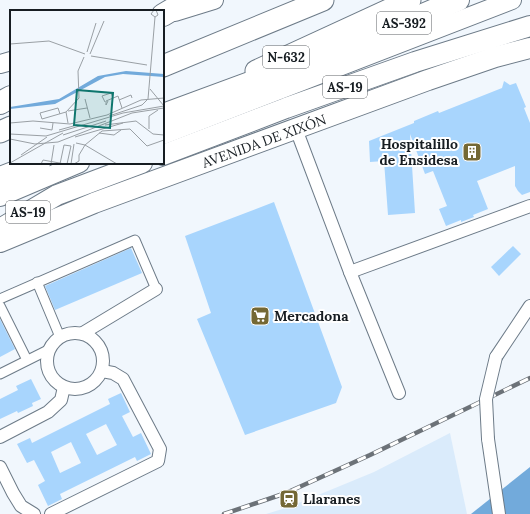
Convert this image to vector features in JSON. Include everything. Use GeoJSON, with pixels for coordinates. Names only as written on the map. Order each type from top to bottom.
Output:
{"type":"FeatureCollection","features":[{"type":"Feature","properties":{"kind":"highway"},"geometry":{"type":"LineString","coordinates":[[164,14],[188,0]]}},
{"type":"Feature","properties":{"kind":"highway","name":"N-632"},"geometry":{"type":"LineString","coordinates":[[164,66],[323,0]]}},
{"type":"Feature","properties":{"kind":"highway","name":"N-632"},"geometry":{"type":"LineString","coordinates":[[164,115],[410,0]]}},
{"type":"Feature","properties":{"kind":"highway","name":"AS-392"},"geometry":{"type":"LineString","coordinates":[[164,115],[350,46],[458,0]]}},
{"type":"Feature","properties":{"kind":"highway"},"geometry":{"type":"LineString","coordinates":[[0,103],[10,98]]}},
{"type":"Feature","properties":{"kind":"highway"},"geometry":{"type":"LineString","coordinates":[[0,132],[10,127]]}},
{"type":"Feature","properties":{"kind":"highway"},"geometry":{"type":"LineString","coordinates":[[0,178],[36,164]]}},
{"type":"Feature","properties":{"kind":"main road"},"geometry":{"type":"LineString","coordinates":[[164,15],[214,0]]}},
{"type":"Feature","properties":{"kind":"main road"},"geometry":{"type":"LineString","coordinates":[[164,135],[512,0]]}},
{"type":"Feature","properties":{"kind":"main road","name":"AVENIDA DE XIXÓN"},"geometry":{"type":"LineString","coordinates":[[164,155],[286,108],[415,62],[530,26]]}},
{"type":"Feature","properties":{"kind":"main road"},"geometry":{"type":"LineString","coordinates":[[164,127],[350,46]]}},
{"type":"Feature","properties":{"kind":"main road","name":"AVENIDA DE XIXÓN"},"geometry":{"type":"LineString","coordinates":[[0,242],[94,203],[428,80],[495,57],[530,48]]}},
{"type":"Feature","properties":{"kind":"main road"},"geometry":{"type":"LineString","coordinates":[[0,64],[10,61]]}},
{"type":"Feature","properties":{"kind":"main road"},"geometry":{"type":"LineString","coordinates":[[0,197],[78,164]]}},
{"type":"Feature","properties":{"kind":"main road"},"geometry":{"type":"LineString","coordinates":[[26,186],[86,164]]}},
{"type":"Feature","properties":{"kind":"main road","name":"AS-19"},"geometry":{"type":"LineString","coordinates":[[0,229],[57,195],[139,164]]}},
{"type":"Feature","properties":{"kind":"street"},"geometry":{"type":"LineString","coordinates":[[495,57],[530,57]]}},
{"type":"Feature","properties":{"kind":"street"},"geometry":{"type":"LineString","coordinates":[[296,129],[350,272],[399,393]]}},
{"type":"Feature","properties":{"kind":"street"},"geometry":{"type":"LineString","coordinates":[[350,272],[530,206]]}},
{"type":"Feature","properties":{"kind":"street"},"geometry":{"type":"LineString","coordinates":[[0,299],[135,240],[156,289],[83,333]]}},
{"type":"Feature","properties":{"kind":"street"},"geometry":{"type":"LineString","coordinates":[[37,282],[60,337]]}},
{"type":"Feature","properties":{"kind":"street"},"geometry":{"type":"LineString","coordinates":[[0,306],[27,360]]}},
{"type":"Feature","properties":{"kind":"street"},"geometry":{"type":"LineString","coordinates":[[499,514],[488,439],[486,399],[496,357],[530,306]]}},
{"type":"Feature","properties":{"kind":"street"},"geometry":{"type":"LineString","coordinates":[[74,332],[83,333],[93,338],[100,346],[104,359],[102,371],[93,384],[78,390],[64,387],[51,377],[46,362],[48,350],[54,341],[63,334],[74,332]]}},
{"type":"Feature","properties":{"kind":"street"},"geometry":{"type":"LineString","coordinates":[[0,374],[48,350]]}},
{"type":"Feature","properties":{"kind":"street"},"geometry":{"type":"LineString","coordinates":[[51,514],[158,461],[160,449],[123,379],[113,373],[102,371]]}},
{"type":"Feature","properties":{"kind":"street"},"geometry":{"type":"LineString","coordinates":[[0,437],[48,412],[61,400],[64,387]]}},
{"type":"Feature","properties":{"kind":"street"},"geometry":{"type":"LineString","coordinates":[[0,467],[21,506],[34,514]]}},
{"type":"Feature","properties":{"kind":"shaded area"},"geometry":{"type":"Polygon","coordinates":[[[450,433],[467,514],[266,514],[289,507],[374,472],[450,433]]]}},
{"type":"Feature","properties":{"kind":"water"},"geometry":{"type":"Polygon","coordinates":[[[530,467],[530,514],[471,514],[530,467]]]}},
{"type":"Feature","properties":{"kind":"building","name":"Hospitalillo de Ensidesa"},"geometry":{"type":"Polygon","coordinates":[[[504,81],[510,85],[516,83],[526,107],[524,108],[530,123],[530,192],[522,195],[515,186],[515,166],[477,181],[488,209],[473,215],[474,217],[446,226],[439,209],[447,206],[433,171],[425,174],[410,134],[415,213],[388,215],[384,161],[370,162],[369,141],[414,123],[414,121],[438,111],[439,113],[502,88],[504,81]]]}},
{"type":"Feature","properties":{"kind":"building","name":"Mercadona"},"geometry":{"type":"Polygon","coordinates":[[[274,202],[342,387],[336,403],[245,435],[197,319],[211,313],[185,236],[274,202]]]}},
{"type":"Feature","properties":{"kind":"building"},"geometry":{"type":"Polygon","coordinates":[[[513,246],[521,254],[499,276],[491,267],[513,246]]]}},
{"type":"Feature","properties":{"kind":"building"},"geometry":{"type":"Polygon","coordinates":[[[131,248],[142,273],[55,310],[45,286],[131,248]]]}},
{"type":"Feature","properties":{"kind":"building"},"geometry":{"type":"Polygon","coordinates":[[[0,319],[15,349],[0,357],[0,319]]]}},
{"type":"Feature","properties":{"kind":"building"},"geometry":{"type":"Polygon","coordinates":[[[31,379],[41,399],[32,403],[33,406],[18,413],[17,411],[0,419],[0,399],[18,390],[16,386],[31,379]]]}},
{"type":"Feature","properties":{"kind":"building"},"geometry":{"type":"Polygon","coordinates":[[[121,393],[130,412],[122,416],[133,437],[141,433],[151,454],[137,461],[135,457],[60,494],[62,499],[48,506],[38,485],[45,481],[34,460],[27,463],[17,444],[30,438],[32,443],[110,404],[108,399],[121,393]],[[106,424],[86,434],[97,455],[117,445],[106,424]],[[71,442],[51,452],[60,473],[81,463],[71,442]]]}},
{"type":"Feature","properties":{"kind":"railway"},"geometry":{"type":"LineString","coordinates":[[224,514],[286,493],[370,455],[530,378]]}},
{"type":"Feature","properties":{"kind":"place","name":"Hospitalillo de Ensidesa"},"geometry":{"type":"Point","coordinates":[472,152]}},
{"type":"Feature","properties":{"kind":"place","name":"Mercadona"},"geometry":{"type":"Point","coordinates":[260,316]}},
{"type":"Feature","properties":{"kind":"place","name":"Llaranes"},"geometry":{"type":"Point","coordinates":[289,499]}}]}
